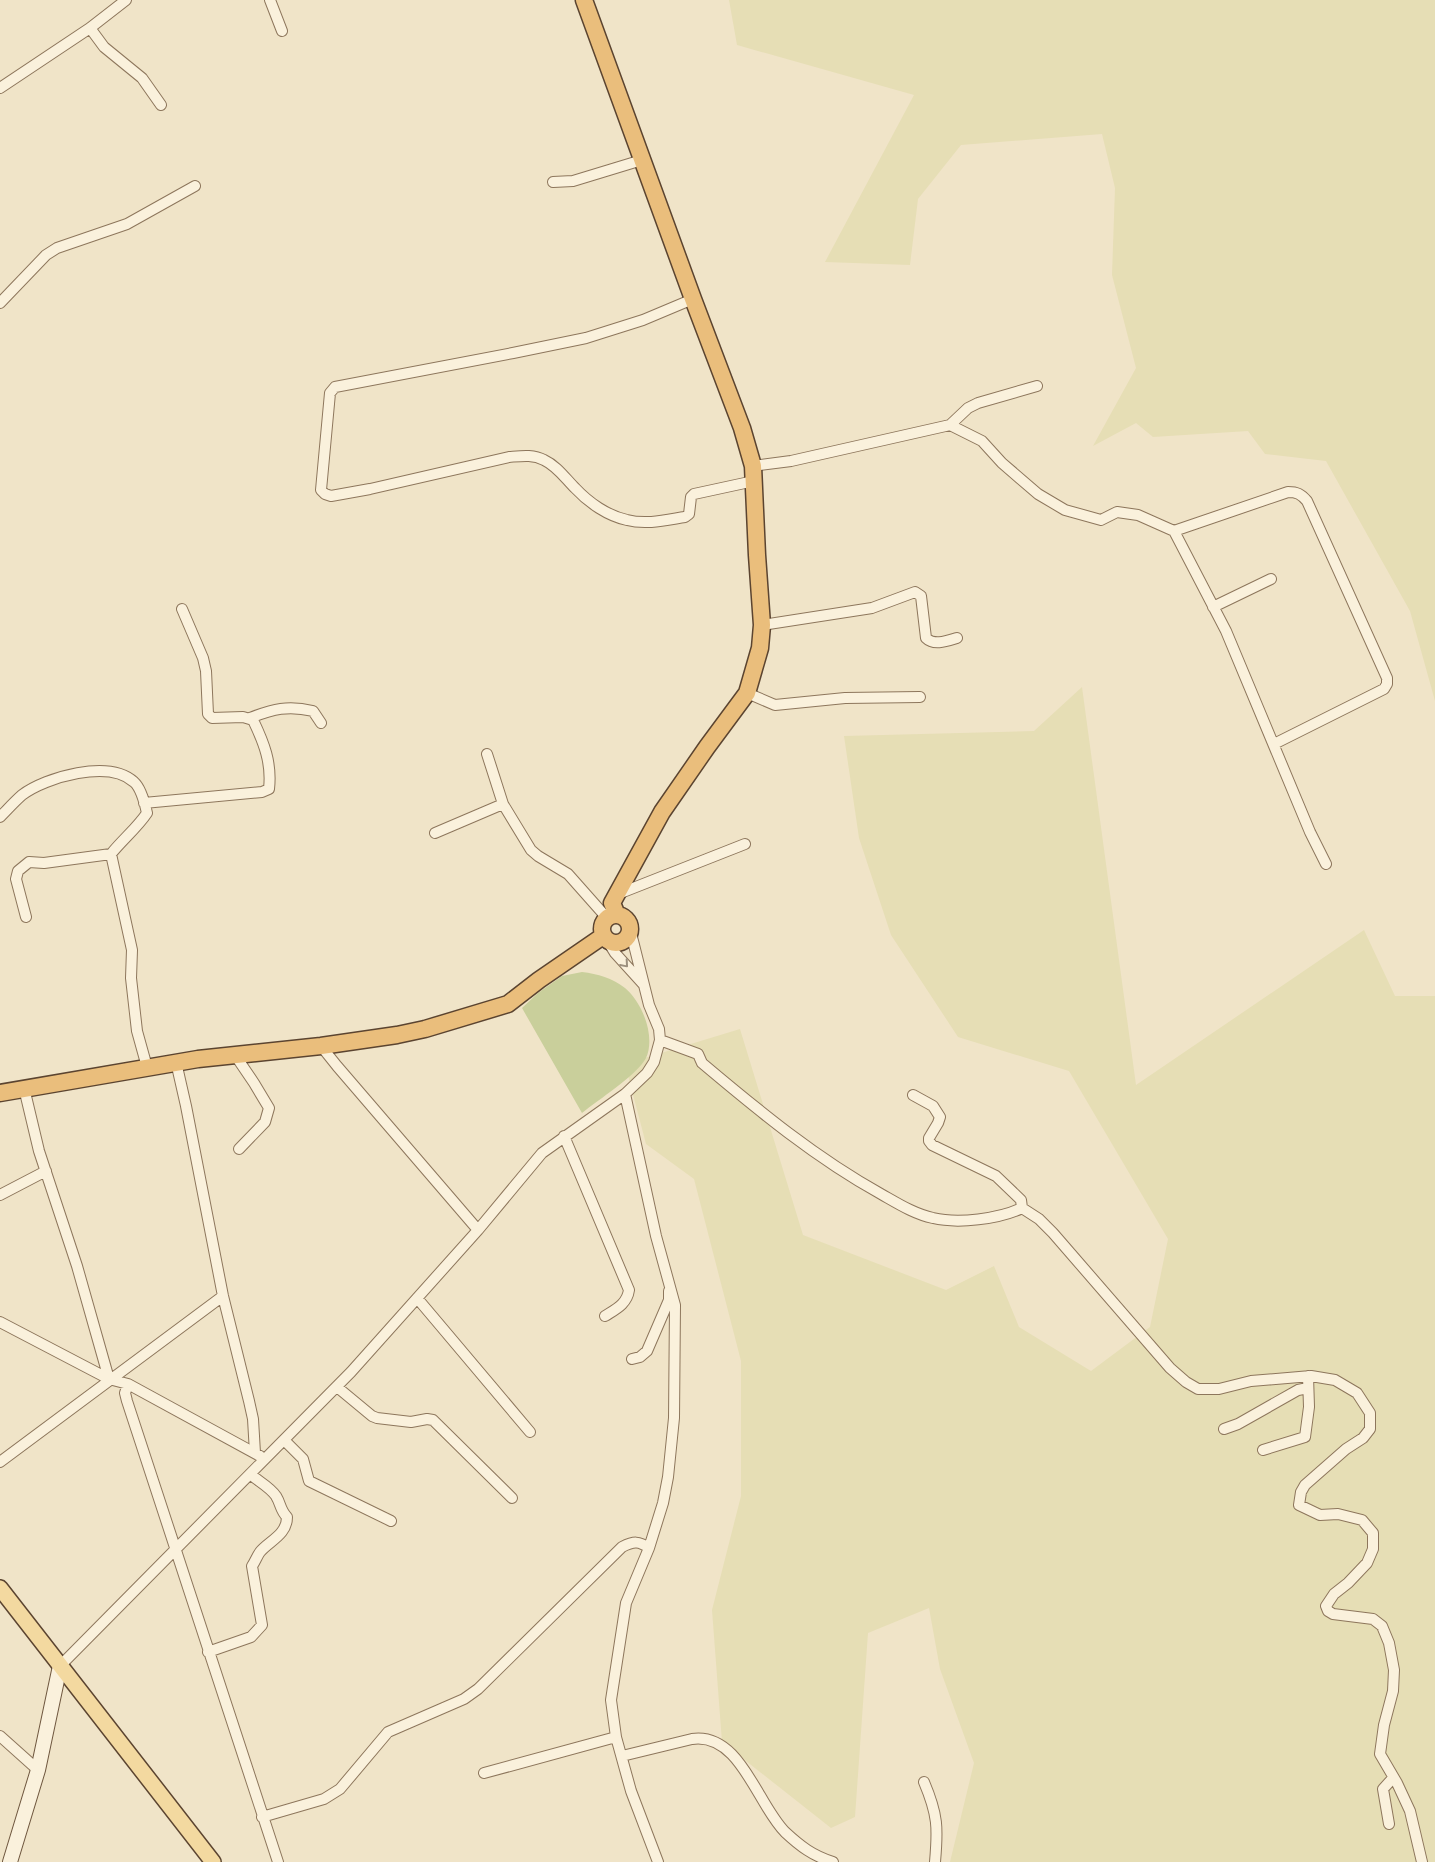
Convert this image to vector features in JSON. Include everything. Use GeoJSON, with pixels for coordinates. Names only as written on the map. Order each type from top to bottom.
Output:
{"type":"FeatureCollection","features":[{"type":"Feature","properties":{"kind":"highway"},"geometry":{"type":"LineString","coordinates":[[584,0],[692,300],[742,428],[754,474],[762,626],[760,648],[747,693],[662,812],[612,903],[612,917],[602,926],[605,938]]}},
{"type":"Feature","properties":{"kind":"highway"},"geometry":{"type":"LineString","coordinates":[[605,938],[618,943],[623,941],[629,932],[627,921],[612,917]]}},
{"type":"Feature","properties":{"kind":"highway"},"geometry":{"type":"LineString","coordinates":[[0,1093],[176,1062],[322,1046],[397,1035],[508,1004],[540,980],[605,938]]}},
{"type":"Feature","properties":{"kind":"main road"},"geometry":{"type":"LineString","coordinates":[[0,1588],[214,1862]]}},
{"type":"Feature","properties":{"kind":"main road"},"geometry":{"type":"LineString","coordinates":[[10,1862],[38,1770],[60,1666]]}},
{"type":"Feature","properties":{"kind":"street"},"geometry":{"type":"LineString","coordinates":[[0,88],[90,28],[126,0]]}},
{"type":"Feature","properties":{"kind":"street"},"geometry":{"type":"LineString","coordinates":[[270,0],[282,31]]}},
{"type":"Feature","properties":{"kind":"street"},"geometry":{"type":"LineString","coordinates":[[90,28],[104,47],[142,78],[161,105]]}},
{"type":"Feature","properties":{"kind":"street"},"geometry":{"type":"LineString","coordinates":[[553,182],[573,181],[642,160]]}},
{"type":"Feature","properties":{"kind":"street"},"geometry":{"type":"LineString","coordinates":[[0,303],[46,255],[56,248],[127,224],[195,186]]}},
{"type":"Feature","properties":{"kind":"street"},"geometry":{"type":"LineString","coordinates":[[692,300],[643,320],[586,338],[335,387],[330,393],[321,490],[331,496],[370,489],[509,457],[529,456],[542,459],[554,466],[577,491],[601,510],[626,520],[646,522],[685,517],[689,514],[691,497],[694,494],[800,459],[950,425],[968,408],[978,402],[1037,386]]}},
{"type":"Feature","properties":{"kind":"street"},"geometry":{"type":"LineString","coordinates":[[950,425],[982,441],[1002,463],[1038,494],[1065,510],[1102,520],[1117,512],[1138,515],[1174,531],[1226,631],[1310,832],[1326,864]]}},
{"type":"Feature","properties":{"kind":"street"},"geometry":{"type":"LineString","coordinates":[[1174,531],[1249,507],[1288,492],[1296,492],[1307,501],[1387,678],[1387,684],[1384,690],[1274,744]]}},
{"type":"Feature","properties":{"kind":"street"},"geometry":{"type":"LineString","coordinates":[[1213,607],[1272,579]]}},
{"type":"Feature","properties":{"kind":"street"},"geometry":{"type":"LineString","coordinates":[[762,626],[872,608],[915,592],[920,596],[926,638],[930,642],[936,643],[957,638]]}},
{"type":"Feature","properties":{"kind":"street"},"geometry":{"type":"LineString","coordinates":[[182,609],[203,658],[206,671],[208,714],[212,718],[250,718],[272,710],[298,707],[313,711],[321,723]]}},
{"type":"Feature","properties":{"kind":"street"},"geometry":{"type":"LineString","coordinates":[[747,693],[775,705],[846,698],[920,697]]}},
{"type":"Feature","properties":{"kind":"street"},"geometry":{"type":"LineString","coordinates":[[144,803],[262,792],[269,789],[270,781],[266,747],[254,720],[250,718]]}},
{"type":"Feature","properties":{"kind":"street"},"geometry":{"type":"LineString","coordinates":[[487,754],[503,804],[531,850],[568,874],[612,917]]}},
{"type":"Feature","properties":{"kind":"street"},"geometry":{"type":"LineString","coordinates":[[0,816],[23,795],[42,784],[64,776],[108,770],[122,774],[136,783],[147,813],[139,825],[123,839],[111,854],[44,863],[29,862],[18,871],[16,879],[26,917]]}},
{"type":"Feature","properties":{"kind":"street"},"geometry":{"type":"LineString","coordinates":[[436,833],[503,804]]}},
{"type":"Feature","properties":{"kind":"street"},"geometry":{"type":"LineString","coordinates":[[617,894],[744,844]]}},
{"type":"Feature","properties":{"kind":"street"},"geometry":{"type":"LineString","coordinates":[[111,854],[132,950],[131,978],[137,1031],[147,1067]]}},
{"type":"Feature","properties":{"kind":"street"},"geometry":{"type":"LineString","coordinates":[[60,1666],[336,1387],[478,1230],[542,1153],[625,1094],[647,1073],[659,1050],[660,1040],[632,937],[629,932]]}},
{"type":"Feature","properties":{"kind":"street"},"geometry":{"type":"LineString","coordinates":[[605,938],[615,953],[644,986]]}},
{"type":"Feature","properties":{"kind":"street"},"geometry":{"type":"LineString","coordinates":[[660,1040],[698,1054],[702,1063],[785,1132],[859,1182],[922,1215],[945,1220],[1002,1216],[1022,1208]]}},
{"type":"Feature","properties":{"kind":"street"},"geometry":{"type":"LineString","coordinates":[[322,1046],[336,1066],[478,1230]]}},
{"type":"Feature","properties":{"kind":"street"},"geometry":{"type":"LineString","coordinates":[[235,1055],[269,1108],[265,1122],[239,1149]]}},
{"type":"Feature","properties":{"kind":"street"},"geometry":{"type":"LineString","coordinates":[[176,1062],[223,1296],[240,1358],[251,1410],[256,1453]]}},
{"type":"Feature","properties":{"kind":"street"},"geometry":{"type":"LineString","coordinates":[[24,1088],[46,1170],[77,1266],[109,1379]]}},
{"type":"Feature","properties":{"kind":"street"},"geometry":{"type":"LineString","coordinates":[[625,1094],[656,1236],[674,1305],[674,1418],[663,1503],[649,1548],[626,1603],[611,1700],[616,1737],[631,1791],[658,1862]]}},
{"type":"Feature","properties":{"kind":"street"},"geometry":{"type":"LineString","coordinates":[[913,1095],[933,1106],[940,1117],[929,1141],[996,1176],[1021,1200],[1022,1208],[1039,1219],[1053,1233],[1170,1368],[1186,1382],[1198,1389],[1219,1389],[1251,1381],[1308,1376],[1335,1380],[1357,1393],[1370,1413],[1370,1429],[1363,1438],[1346,1449],[1305,1485],[1301,1492],[1299,1505],[1320,1515],[1338,1514],[1362,1520],[1373,1533],[1373,1549],[1367,1563],[1348,1583],[1334,1594],[1326,1606],[1333,1614],[1373,1619],[1382,1626],[1389,1643],[1394,1670],[1393,1691],[1382,1736],[1380,1754],[1410,1811],[1422,1862]]}},
{"type":"Feature","properties":{"kind":"street"},"geometry":{"type":"LineString","coordinates":[[564,1136],[628,1290],[628,1297],[622,1305],[605,1316]]}},
{"type":"Feature","properties":{"kind":"street"},"geometry":{"type":"LineString","coordinates":[[0,1194],[46,1170]]}},
{"type":"Feature","properties":{"kind":"street"},"geometry":{"type":"LineString","coordinates":[[632,1359],[640,1357],[647,1351],[669,1300],[669,1280]]}},
{"type":"Feature","properties":{"kind":"street"},"geometry":{"type":"LineString","coordinates":[[0,1462],[223,1296]]}},
{"type":"Feature","properties":{"kind":"street"},"geometry":{"type":"LineString","coordinates":[[417,1298],[530,1432]]}},
{"type":"Feature","properties":{"kind":"street"},"geometry":{"type":"LineString","coordinates":[[0,1322],[109,1379],[128,1384],[265,1459]]}},
{"type":"Feature","properties":{"kind":"street"},"geometry":{"type":"LineString","coordinates":[[1263,1450],[1305,1438],[1309,1407],[1308,1376]]}},
{"type":"Feature","properties":{"kind":"street"},"geometry":{"type":"LineString","coordinates":[[128,1384],[125,1393],[126,1401],[278,1862]]}},
{"type":"Feature","properties":{"kind":"street"},"geometry":{"type":"LineString","coordinates":[[336,1387],[377,1418],[411,1422],[427,1419],[433,1420],[512,1498]]}},
{"type":"Feature","properties":{"kind":"street"},"geometry":{"type":"LineString","coordinates":[[1224,1428],[1238,1424],[1298,1390],[1308,1388]]}},
{"type":"Feature","properties":{"kind":"street"},"geometry":{"type":"LineString","coordinates":[[284,1440],[302,1459],[309,1480],[391,1521]]}},
{"type":"Feature","properties":{"kind":"street"},"geometry":{"type":"LineString","coordinates":[[208,1652],[251,1637],[262,1625],[252,1566],[261,1551],[275,1540],[287,1523],[287,1517],[281,1512],[280,1503],[274,1494],[250,1474]]}},
{"type":"Feature","properties":{"kind":"street"},"geometry":{"type":"LineString","coordinates":[[262,1817],[324,1799],[333,1794],[388,1732],[464,1699],[478,1688],[622,1547],[631,1542],[639,1542],[649,1548]]}},
{"type":"Feature","properties":{"kind":"street"},"geometry":{"type":"LineString","coordinates":[[0,1736],[38,1770]]}},
{"type":"Feature","properties":{"kind":"street"},"geometry":{"type":"LineString","coordinates":[[484,1773],[616,1737]]}},
{"type":"Feature","properties":{"kind":"street"},"geometry":{"type":"LineString","coordinates":[[622,1756],[692,1739],[700,1738],[716,1741],[731,1752],[785,1831],[803,1848],[818,1858],[833,1862]]}},
{"type":"Feature","properties":{"kind":"street"},"geometry":{"type":"LineString","coordinates":[[1389,1824],[1383,1789],[1393,1778]]}},
{"type":"Feature","properties":{"kind":"street"},"geometry":{"type":"LineString","coordinates":[[924,1782],[934,1806],[938,1831],[935,1862]]}},
{"type":"Feature","properties":{"kind":"shaded area"},"geometry":{"type":"Polygon","coordinates":[[[729,0],[1435,0],[1435,701],[1410,611],[1326,461],[1265,454],[1248,431],[1153,437],[1136,423],[1093,446],[1136,368],[1112,275],[1115,188],[1102,134],[961,145],[918,199],[910,265],[825,262],[914,95],[737,45],[729,0]]]}},
{"type":"Feature","properties":{"kind":"shaded area"},"geometry":{"type":"Polygon","coordinates":[[[1082,687],[1136,1085],[1364,930],[1395,996],[1435,996],[1435,1862],[950,1862],[974,1763],[940,1669],[929,1608],[868,1633],[855,1817],[831,1828],[722,1742],[712,1610],[741,1496],[741,1361],[694,1179],[646,1144],[625,1064],[740,1029],[803,1235],[946,1290],[994,1266],[1019,1327],[1091,1371],[1150,1327],[1168,1239],[1069,1071],[958,1037],[891,935],[859,838],[844,736],[1034,731],[1082,687]]]}},
{"type":"Feature","properties":{"kind":"green space"},"geometry":{"type":"Polygon","coordinates":[[[582,972],[610,979],[631,994],[642,1010],[646,1020],[649,1049],[646,1058],[634,1072],[582,1113],[522,1008],[538,993],[562,976],[582,972]]]}}]}
